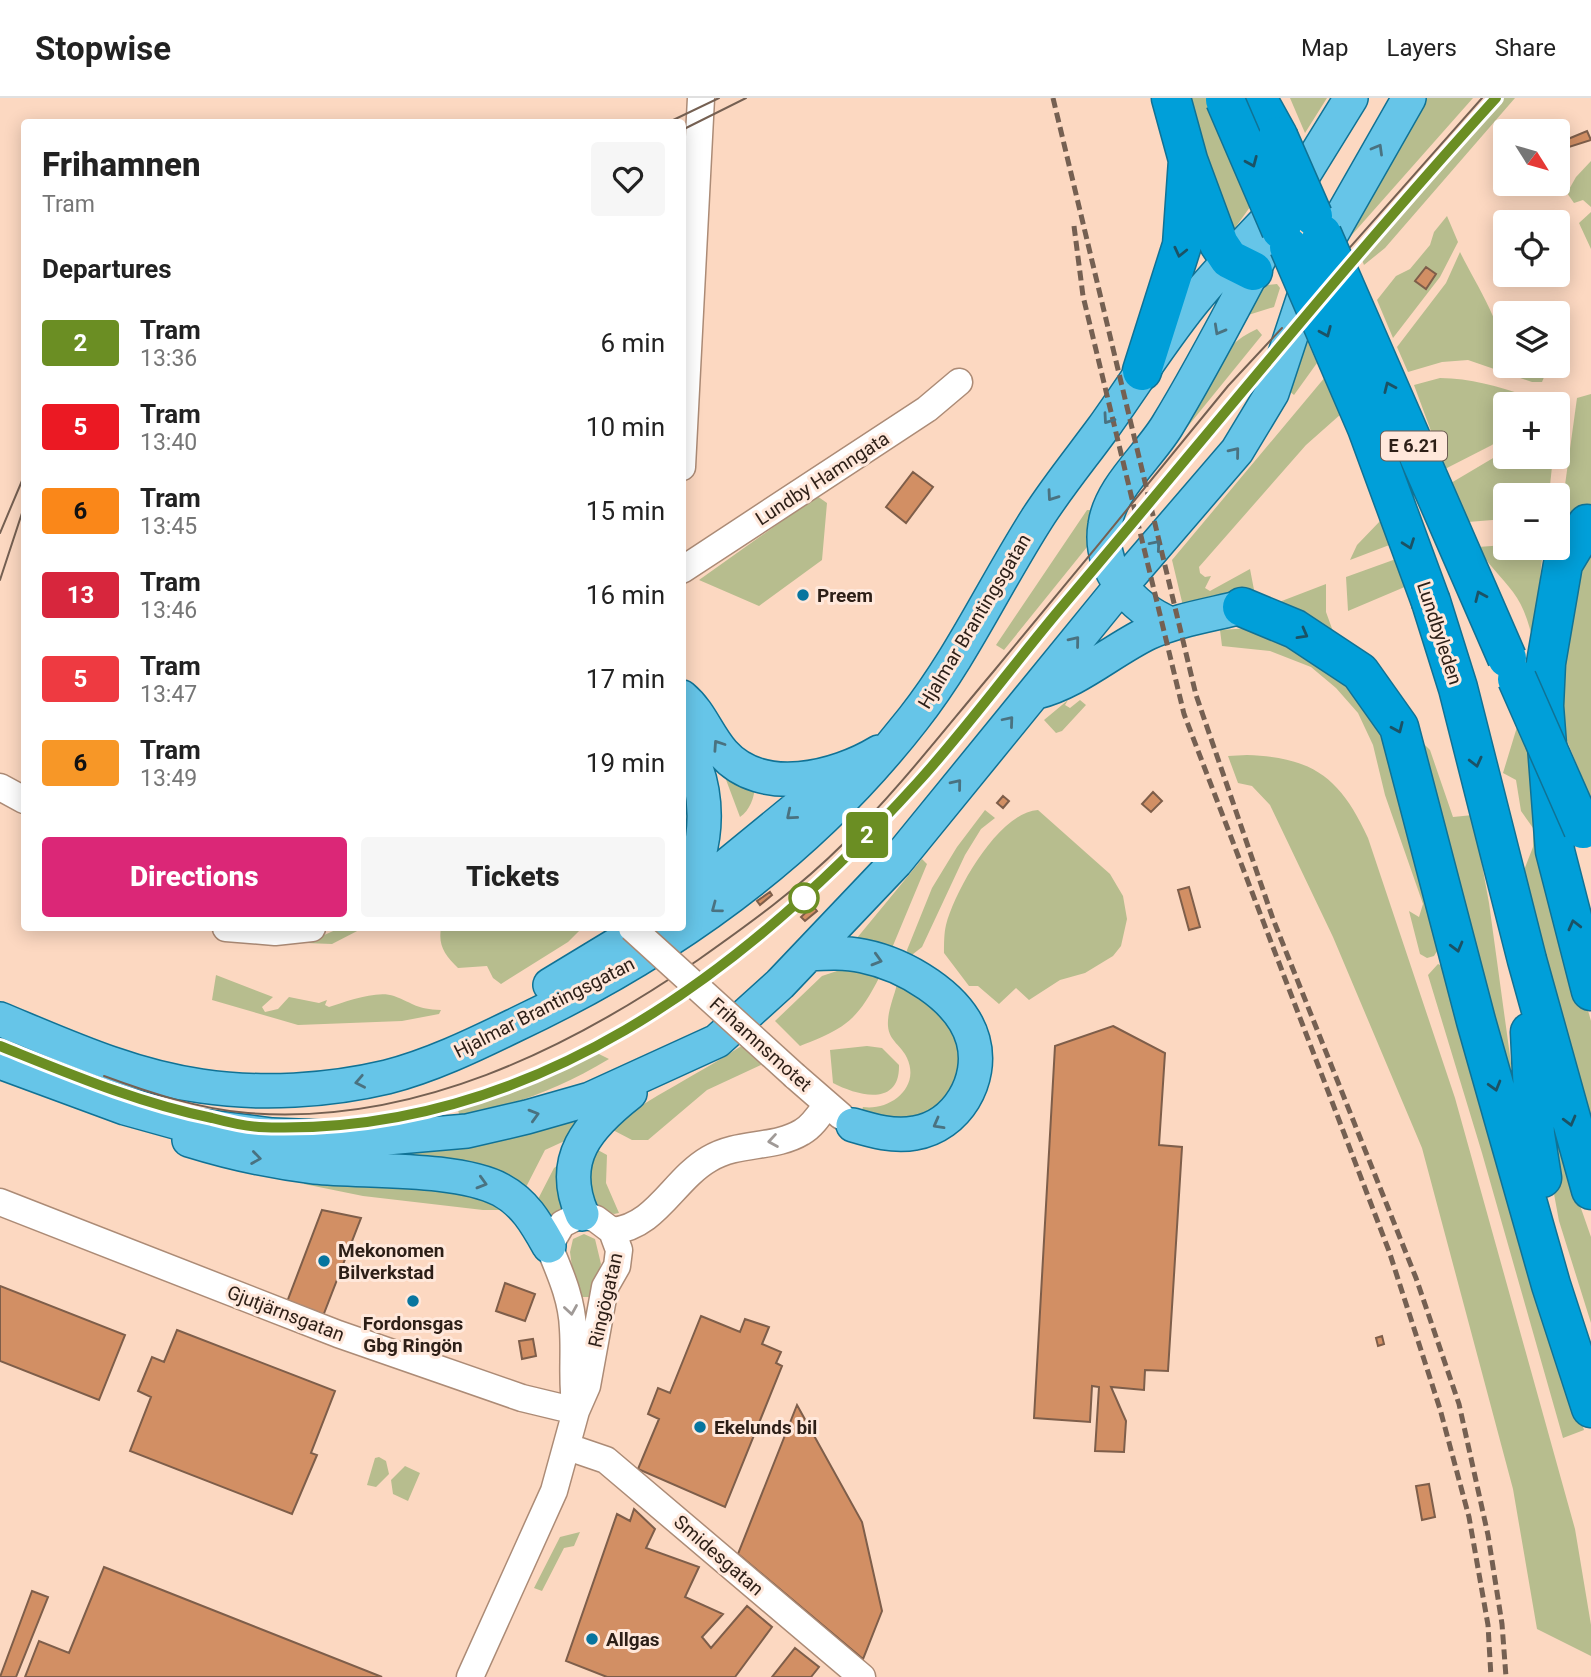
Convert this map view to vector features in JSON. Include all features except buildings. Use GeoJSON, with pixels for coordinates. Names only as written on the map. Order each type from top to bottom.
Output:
{"type":"FeatureCollection","features":[{"type":"Feature","properties":{"kind":"highway"},"geometry":{"type":"LineString","coordinates":[[1171,98],[1188,160],[1215,233],[1241,265]]}},
{"type":"Feature","properties":{"kind":"highway"},"geometry":{"type":"LineString","coordinates":[[1269,98],[1278,136]]}},
{"type":"Feature","properties":{"kind":"highway","name":"Lundbyleden"},"geometry":{"type":"LineString","coordinates":[[1235,99],[1278,136],[1591,848]]}},
{"type":"Feature","properties":{"kind":"highway","name":"Lundbyleden"},"geometry":{"type":"LineString","coordinates":[[1235,99],[1367,428],[1431,602],[1458,688],[1527,960],[1591,1190]]}},
{"type":"Feature","properties":{"kind":"highway"},"geometry":{"type":"LineString","coordinates":[[1142,371],[1182,245],[1188,160]]}},
{"type":"Feature","properties":{"kind":"highway"},"geometry":{"type":"LineString","coordinates":[[1578,524],[1563,564],[1546,663],[1544,706],[1555,851],[1591,991]]}},
{"type":"Feature","properties":{"kind":"highway"},"geometry":{"type":"LineString","coordinates":[[1242,607],[1305,635],[1360,672],[1399,727],[1484,1047],[1555,1296],[1591,1408]]}},
{"type":"Feature","properties":{"kind":"highway"},"geometry":{"type":"LineString","coordinates":[[1527,960],[1535,1134],[1542,1183],[1591,1359]]}},
{"type":"Feature","properties":{"kind":"main road","name":"Hjalmar Brantingsgatan"},"geometry":{"type":"LineString","coordinates":[[686,930],[744,886],[835,808],[893,744],[962,649],[1051,497],[1142,371],[1241,265],[1289,197],[1352,98]]}},
{"type":"Feature","properties":{"kind":"main road"},"geometry":{"type":"LineString","coordinates":[[0,1062],[125,1108],[179,1123],[272,1135],[375,1139],[467,1131],[590,1099],[663,1068],[717,1041],[809,954],[896,862],[1031,693],[1237,451],[1262,414],[1280,372],[1297,311],[1315,263],[1409,98]]}},
{"type":"Feature","properties":{"kind":"main road"},"geometry":{"type":"LineString","coordinates":[[1241,265],[1269,273],[1315,263]]}},
{"type":"Feature","properties":{"kind":"main road","name":"Hjalmar Brantingsgatan"},"geometry":{"type":"LineString","coordinates":[[1171,624],[1141,607],[1121,586],[1103,538],[1112,504],[1168,425],[1241,265]]}},
{"type":"Feature","properties":{"kind":"main road"},"geometry":{"type":"LineString","coordinates":[[1031,693],[1068,679],[1127,644],[1171,624],[1242,607]]}},
{"type":"Feature","properties":{"kind":"main road"},"geometry":{"type":"LineString","coordinates":[[686,701],[701,716],[724,755],[744,769],[767,778],[789,779],[843,770]]}},
{"type":"Feature","properties":{"kind":"main road"},"geometry":{"type":"LineString","coordinates":[[686,899],[843,770],[893,744]]}},
{"type":"Feature","properties":{"kind":"main road"},"geometry":{"type":"LineString","coordinates":[[686,748],[697,770],[704,813],[704,837],[698,865],[686,886]]}},
{"type":"Feature","properties":{"kind":"main road"},"geometry":{"type":"LineString","coordinates":[[0,1003],[78,1033],[164,1058],[239,1070],[321,1065],[377,1056],[436,1039],[488,1019],[573,973],[638,931]]}},
{"type":"Feature","properties":{"kind":"main road","name":"Hjalmar Brantingsgatan"},"geometry":{"type":"LineString","coordinates":[[0,1019],[123,1069],[201,1086],[289,1089],[388,1076],[474,1045],[620,973],[685,931]]}},
{"type":"Feature","properties":{"kind":"main road"},"geometry":{"type":"LineString","coordinates":[[809,954],[860,956],[891,964],[925,984],[951,1005],[973,1040],[971,1083],[950,1117],[934,1127],[896,1135],[853,1125]]}},
{"type":"Feature","properties":{"kind":"main road"},"geometry":{"type":"LineString","coordinates":[[582,1214],[572,1184],[578,1154],[587,1135],[600,1116],[663,1068]]}},
{"type":"Feature","properties":{"kind":"main road"},"geometry":{"type":"LineString","coordinates":[[125,1108],[153,1126],[244,1157],[316,1167],[430,1175],[487,1184],[522,1205],[549,1246]]}},
{"type":"Feature","properties":{"kind":"street"},"geometry":{"type":"LineString","coordinates":[[686,389],[701,98]]}},
{"type":"Feature","properties":{"kind":"street","name":"Lundby Hamngata"},"geometry":{"type":"LineString","coordinates":[[686,567],[927,409],[958,382]]}},
{"type":"Feature","properties":{"kind":"street"},"geometry":{"type":"LineString","coordinates":[[0,787],[21,798]]}},
{"type":"Feature","properties":{"kind":"street"},"geometry":{"type":"LineString","coordinates":[[263,931],[284,931]]}},
{"type":"Feature","properties":{"kind":"street","name":"Frihamnsmotet"},"geometry":{"type":"LineString","coordinates":[[635,931],[853,1125]]}},
{"type":"Feature","properties":{"kind":"street","name":"Frihamnsmotet"},"geometry":{"type":"LineString","coordinates":[[612,1231],[642,1222],[680,1181],[709,1159],[731,1148],[771,1142],[800,1133],[827,1104]]}},
{"type":"Feature","properties":{"kind":"street","name":"Gjutjärnsgatan"},"geometry":{"type":"LineString","coordinates":[[0,1202],[338,1334],[545,1406],[576,1411]]}},
{"type":"Feature","properties":{"kind":"street"},"geometry":{"type":"LineString","coordinates":[[549,1246],[562,1224],[582,1214]]}},
{"type":"Feature","properties":{"kind":"street","name":"Ringögatan"},"geometry":{"type":"LineString","coordinates":[[470,1677],[554,1491],[576,1411],[587,1386],[605,1287],[617,1266],[619,1250],[612,1231],[596,1219],[582,1214]]}},
{"type":"Feature","properties":{"kind":"street","name":"Ringögatan"},"geometry":{"type":"LineString","coordinates":[[549,1246],[568,1295],[573,1328],[571,1385],[576,1411]]}},
{"type":"Feature","properties":{"kind":"street","name":"Smidesgatan"},"geometry":{"type":"LineString","coordinates":[[568,1447],[606,1460],[862,1677]]}},
{"type":"Feature","properties":{"kind":"green space"},"geometry":{"type":"Polygon","coordinates":[[[1180,98],[1208,98],[1250,207],[1230,235],[1180,98]]]}},
{"type":"Feature","properties":{"kind":"green space"},"geometry":{"type":"Polygon","coordinates":[[[1290,98],[1327,98],[1305,133],[1290,98]]]}},
{"type":"Feature","properties":{"kind":"green space"},"geometry":{"type":"Polygon","coordinates":[[[1422,98],[1473,98],[1350,237],[1346,226],[1422,98]]]}},
{"type":"Feature","properties":{"kind":"green space"},"geometry":{"type":"Polygon","coordinates":[[[1500,98],[1515,98],[1497,119],[1493,119],[1493,123],[1385,248],[1364,265],[1360,255],[1500,98]]]}},
{"type":"Feature","properties":{"kind":"green space"},"geometry":{"type":"Polygon","coordinates":[[[1591,161],[1591,207],[1583,200],[1574,203],[1569,196],[1576,177],[1591,161]]]}},
{"type":"Feature","properties":{"kind":"green space"},"geometry":{"type":"Polygon","coordinates":[[[1591,212],[1591,249],[1579,223],[1591,212]]]}},
{"type":"Feature","properties":{"kind":"green space"},"geometry":{"type":"Polygon","coordinates":[[[1447,216],[1458,242],[1440,277],[1393,338],[1377,300],[1396,276],[1410,269],[1430,245],[1434,232],[1447,216]]]}},
{"type":"Feature","properties":{"kind":"green space"},"geometry":{"type":"Polygon","coordinates":[[[1460,252],[1493,318],[1493,369],[1468,360],[1442,362],[1408,372],[1397,347],[1446,283],[1460,252]]]}},
{"type":"Feature","properties":{"kind":"green space"},"geometry":{"type":"Polygon","coordinates":[[[1277,284],[1280,288],[1274,307],[1245,316],[1259,286],[1277,284]]]}},
{"type":"Feature","properties":{"kind":"green space"},"geometry":{"type":"Polygon","coordinates":[[[1257,329],[1262,335],[1184,431],[1179,427],[1210,371],[1230,347],[1257,329]]]}},
{"type":"Feature","properties":{"kind":"green space"},"geometry":{"type":"Polygon","coordinates":[[[1304,334],[1317,363],[1294,395],[1289,391],[1299,366],[1304,334]]]}},
{"type":"Feature","properties":{"kind":"green space"},"geometry":{"type":"Polygon","coordinates":[[[1326,376],[1341,414],[1306,445],[1199,567],[1200,573],[1205,577],[1211,576],[1205,588],[1210,591],[1250,569],[1255,595],[1183,606],[1172,560],[1326,376]]]}},
{"type":"Feature","properties":{"kind":"green space"},"geometry":{"type":"Polygon","coordinates":[[[1440,378],[1452,378],[1514,392],[1493,392],[1493,444],[1445,469],[1414,385],[1440,378]]]}},
{"type":"Feature","properties":{"kind":"green space"},"geometry":{"type":"Polygon","coordinates":[[[1520,378],[1544,378],[1542,382],[1520,378]]]}},
{"type":"Feature","properties":{"kind":"green space"},"geometry":{"type":"Polygon","coordinates":[[[1591,394],[1591,511],[1570,513],[1570,483],[1565,483],[1567,469],[1570,469],[1577,398],[1591,394]]]}},
{"type":"Feature","properties":{"kind":"green space"},"geometry":{"type":"Polygon","coordinates":[[[1493,458],[1493,469],[1552,469],[1550,483],[1493,483],[1493,520],[1468,522],[1451,483],[1493,458]]]}},
{"type":"Feature","properties":{"kind":"green space"},"geometry":{"type":"Polygon","coordinates":[[[817,496],[827,503],[822,560],[759,606],[699,580],[817,496]]]}},
{"type":"Feature","properties":{"kind":"green space"},"geometry":{"type":"Polygon","coordinates":[[[1087,510],[1091,510],[1086,535],[1087,547],[1004,650],[996,645],[1087,510]]]}},
{"type":"Feature","properties":{"kind":"green space"},"geometry":{"type":"Polygon","coordinates":[[[1382,519],[1392,544],[1350,560],[1357,545],[1382,519]]]}},
{"type":"Feature","properties":{"kind":"green space"},"geometry":{"type":"Polygon","coordinates":[[[1591,542],[1591,799],[1553,707],[1564,600],[1591,542]]]}},
{"type":"Feature","properties":{"kind":"green space"},"geometry":{"type":"Polygon","coordinates":[[[1493,546],[1493,560],[1542,560],[1534,644],[1517,598],[1478,547],[1493,546]]]}},
{"type":"Feature","properties":{"kind":"green space"},"geometry":{"type":"Polygon","coordinates":[[[1396,559],[1407,586],[1348,611],[1346,577],[1396,559]]]}},
{"type":"Feature","properties":{"kind":"green space"},"geometry":{"type":"Polygon","coordinates":[[[1326,584],[1326,612],[1335,637],[1269,606],[1326,584]]]}},
{"type":"Feature","properties":{"kind":"green space"},"geometry":{"type":"Polygon","coordinates":[[[1251,628],[1331,664],[1381,727],[1441,945],[1434,956],[1427,958],[1420,954],[1409,911],[1419,917],[1423,904],[1385,795],[1373,745],[1358,713],[1336,688],[1311,667],[1270,651],[1222,646],[1220,630],[1251,628]]]}},
{"type":"Feature","properties":{"kind":"green space"},"geometry":{"type":"Polygon","coordinates":[[[1068,700],[1065,705],[1070,708],[1080,700],[1086,705],[1062,731],[1056,733],[1044,720],[1068,700]]]}},
{"type":"Feature","properties":{"kind":"green space"},"geometry":{"type":"Polygon","coordinates":[[[1517,727],[1536,772],[1565,930],[1591,1021],[1591,1146],[1519,883],[1533,847],[1533,828],[1521,811],[1516,780],[1503,773],[1517,727]]]}},
{"type":"Feature","properties":{"kind":"green space"},"geometry":{"type":"Polygon","coordinates":[[[1417,737],[1430,750],[1453,817],[1473,815],[1489,903],[1514,1085],[1506,1087],[1417,737]]]}},
{"type":"Feature","properties":{"kind":"green space"},"geometry":{"type":"Polygon","coordinates":[[[1247,755],[1290,761],[1322,775],[1336,786],[1347,800],[1368,838],[1455,1098],[1575,1529],[1591,1625],[1591,1656],[1537,1629],[1513,1489],[1422,1148],[1333,937],[1270,805],[1252,786],[1238,783],[1228,756],[1247,755]]]}},
{"type":"Feature","properties":{"kind":"green space"},"geometry":{"type":"Polygon","coordinates":[[[722,769],[755,787],[751,804],[740,817],[722,769]]]}},
{"type":"Feature","properties":{"kind":"green space"},"geometry":{"type":"Polygon","coordinates":[[[985,810],[995,818],[981,829],[965,855],[922,947],[908,958],[907,950],[932,888],[957,847],[985,810]]]}},
{"type":"Feature","properties":{"kind":"green space"},"geometry":{"type":"Polygon","coordinates":[[[1038,810],[1110,874],[1123,896],[1127,919],[1121,946],[1113,956],[1085,973],[1060,980],[1029,1000],[1016,988],[999,1004],[978,986],[969,986],[944,953],[945,928],[969,874],[994,838],[1023,814],[1038,810]]]}},
{"type":"Feature","properties":{"kind":"green space"},"geometry":{"type":"Polygon","coordinates":[[[922,859],[927,864],[892,948],[852,944],[922,859]]]}},
{"type":"Feature","properties":{"kind":"green space"},"geometry":{"type":"Polygon","coordinates":[[[333,931],[357,931],[332,944],[306,943],[333,931]]]}},
{"type":"Feature","properties":{"kind":"green space"},"geometry":{"type":"Polygon","coordinates":[[[441,931],[579,931],[568,942],[501,984],[493,978],[487,966],[458,968],[449,959],[441,940],[441,931]]]}},
{"type":"Feature","properties":{"kind":"green space"},"geometry":{"type":"Polygon","coordinates":[[[1438,964],[1445,967],[1584,1430],[1563,1438],[1428,975],[1438,964]]]}},
{"type":"Feature","properties":{"kind":"green space"},"geometry":{"type":"Polygon","coordinates":[[[846,968],[880,976],[864,1003],[849,1021],[829,1034],[800,1046],[775,1021],[822,976],[846,968]]]}},
{"type":"Feature","properties":{"kind":"green space"},"geometry":{"type":"Polygon","coordinates":[[[216,975],[273,997],[262,1007],[265,1012],[278,1009],[289,997],[319,1003],[327,1000],[325,1005],[329,1007],[379,994],[441,1010],[439,1014],[402,1021],[298,1025],[212,1000],[216,975]]]}},
{"type":"Feature","properties":{"kind":"green space"},"geometry":{"type":"Polygon","coordinates":[[[897,984],[930,998],[966,1047],[954,1101],[905,1125],[861,1112],[863,1107],[892,1101],[906,1088],[910,1079],[907,1058],[891,1036],[888,1026],[897,984]]]}},
{"type":"Feature","properties":{"kind":"green space"},"geometry":{"type":"Polygon","coordinates":[[[743,1045],[763,1064],[707,1090],[648,1140],[632,1140],[609,1128],[641,1106],[743,1045]]]}},
{"type":"Feature","properties":{"kind":"green space"},"geometry":{"type":"Polygon","coordinates":[[[867,1046],[882,1048],[899,1065],[893,1087],[885,1093],[876,1095],[854,1092],[833,1083],[830,1050],[867,1046]]]}},
{"type":"Feature","properties":{"kind":"green space"},"geometry":{"type":"Polygon","coordinates":[[[597,1053],[609,1059],[573,1079],[537,1094],[460,1117],[458,1110],[505,1095],[597,1053]]]}},
{"type":"Feature","properties":{"kind":"green space"},"geometry":{"type":"Polygon","coordinates":[[[576,1118],[581,1122],[571,1138],[545,1150],[523,1193],[265,1150],[576,1118]]]}},
{"type":"Feature","properties":{"kind":"green space"},"geometry":{"type":"Polygon","coordinates":[[[1554,1131],[1591,1237],[1591,1323],[1559,1221],[1543,1134],[1554,1131]]]}},
{"type":"Feature","properties":{"kind":"green space"},"geometry":{"type":"Polygon","coordinates":[[[596,1149],[607,1155],[606,1183],[619,1213],[614,1214],[595,1206],[585,1180],[596,1149]]]}},
{"type":"Feature","properties":{"kind":"green space"},"geometry":{"type":"Polygon","coordinates":[[[564,1161],[566,1207],[551,1219],[535,1205],[554,1168],[564,1161]]]}},
{"type":"Feature","properties":{"kind":"green space"},"geometry":{"type":"Polygon","coordinates":[[[304,1173],[460,1187],[504,1210],[363,1196],[304,1184],[304,1173]]]}},
{"type":"Feature","properties":{"kind":"green space"},"geometry":{"type":"Polygon","coordinates":[[[584,1234],[595,1239],[601,1264],[590,1297],[576,1297],[570,1252],[573,1239],[584,1234]]]}},
{"type":"Feature","properties":{"kind":"green space"},"geometry":{"type":"Polygon","coordinates":[[[375,1458],[386,1461],[389,1474],[376,1487],[367,1485],[375,1458]]]}},
{"type":"Feature","properties":{"kind":"green space"},"geometry":{"type":"Polygon","coordinates":[[[405,1466],[420,1473],[408,1501],[393,1494],[391,1480],[405,1466]]]}},
{"type":"Feature","properties":{"kind":"green space"},"geometry":{"type":"Polygon","coordinates":[[[580,1532],[574,1546],[564,1548],[542,1591],[534,1588],[560,1537],[580,1532]]]}},
{"type":"Feature","properties":{"kind":"tram line"},"geometry":{"type":"LineString","coordinates":[[675,119],[719,98]]}},
{"type":"Feature","properties":{"kind":"tram line"},"geometry":{"type":"LineString","coordinates":[[686,128],[746,98]]}},
{"type":"Feature","properties":{"kind":"tram line"},"geometry":{"type":"LineString","coordinates":[[1322,279],[1482,98]]}},
{"type":"Feature","properties":{"kind":"tram line","name":"2"},"geometry":{"type":"LineString","coordinates":[[0,1046],[155,1106],[253,1127],[321,1128],[430,1111],[473,1100],[549,1071],[628,1031],[720,966],[804,898],[919,781],[1312,306],[1496,98]]}},
{"type":"Feature","properties":{"kind":"tram line"},"geometry":{"type":"LineString","coordinates":[[0,1046],[116,1091],[195,1115],[276,1128],[318,1128],[376,1119],[481,1095],[579,1056],[669,1004],[752,941],[831,870],[904,794],[975,714],[1292,331],[1497,98]]}},
{"type":"Feature","properties":{"kind":"tram line"},"geometry":{"type":"LineString","coordinates":[[104,1076],[175,1099],[230,1111],[309,1114],[370,1107],[428,1094],[486,1075],[596,1024],[648,993],[773,905],[809,876],[863,824],[938,738],[1228,386],[1282,328]]}},
{"type":"Feature","properties":{"kind":"tram line"},"geometry":{"type":"LineString","coordinates":[[0,533],[21,483]]}},
{"type":"Feature","properties":{"kind":"tram line"},"geometry":{"type":"LineString","coordinates":[[0,580],[21,516]]}},
{"type":"Feature","properties":{"kind":"railway"},"geometry":{"type":"LineString","coordinates":[[1053,98],[1196,695],[1273,919],[1416,1278],[1459,1404],[1488,1535],[1502,1624],[1506,1677]]}},
{"type":"Feature","properties":{"kind":"railway"},"geometry":{"type":"LineString","coordinates":[[1074,226],[1083,296],[1184,714],[1389,1251],[1440,1409],[1469,1517],[1488,1625],[1491,1677]]}},
{"type":"Feature","properties":{"kind":"place","name":"Preem"},"geometry":{"type":"Point","coordinates":[803,595]}},
{"type":"Feature","properties":{"kind":"place","name":"Mekonomen Bilverkstad"},"geometry":{"type":"Point","coordinates":[324,1261]}},
{"type":"Feature","properties":{"kind":"place","name":"Fordonsgas Gbg Ringön"},"geometry":{"type":"Point","coordinates":[413,1301]}},
{"type":"Feature","properties":{"kind":"place","name":"Ekelunds bil"},"geometry":{"type":"Point","coordinates":[700,1427]}},
{"type":"Feature","properties":{"kind":"place","name":"Allgas"},"geometry":{"type":"Point","coordinates":[592,1639]}}]}
